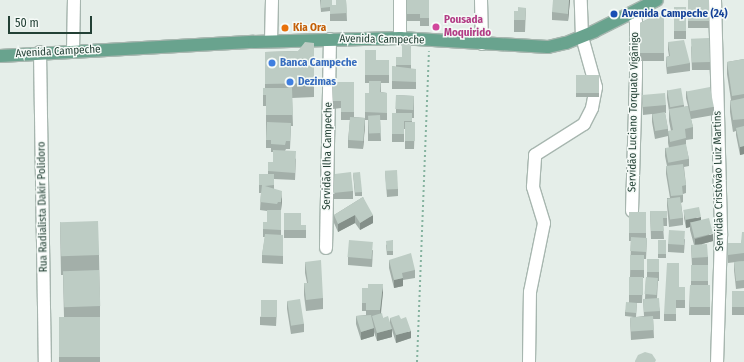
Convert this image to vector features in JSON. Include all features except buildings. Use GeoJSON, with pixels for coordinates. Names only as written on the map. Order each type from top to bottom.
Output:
{"type":"FeatureCollection","features":[{"type":"Feature","properties":{"kind":"main road","name":"Avenida Campeche"},"geometry":{"type":"LineString","coordinates":[[0,56],[40,52],[330,39],[400,38],[548,47],[582,37],[634,14],[657,0]]}},
{"type":"Feature","properties":{"kind":"street"},"geometry":{"type":"LineString","coordinates":[[73,51],[74,0]]}},
{"type":"Feature","properties":{"kind":"street"},"geometry":{"type":"LineString","coordinates":[[271,41],[272,0]]}},
{"type":"Feature","properties":{"kind":"street"},"geometry":{"type":"LineString","coordinates":[[400,0],[400,38]]}},
{"type":"Feature","properties":{"kind":"street"},"geometry":{"type":"LineString","coordinates":[[481,0],[482,44]]}},
{"type":"Feature","properties":{"kind":"street"},"geometry":{"type":"LineString","coordinates":[[529,362],[530,292],[544,223],[533,187],[535,156],[584,124],[592,108],[596,87],[582,37],[581,0]]}},
{"type":"Feature","properties":{"kind":"street","name":"Servidão Cristóvão Luiz Martins"},"geometry":{"type":"LineString","coordinates":[[715,0],[721,236],[717,362]]}},
{"type":"Feature","properties":{"kind":"street","name":"Servidão Luciano Torquato Vigânigo"},"geometry":{"type":"LineString","coordinates":[[632,211],[636,75],[636,22],[634,14]]}},
{"type":"Feature","properties":{"kind":"street","name":"Servidão Ilha Campeche"},"geometry":{"type":"LineString","coordinates":[[326,248],[330,39]]}},
{"type":"Feature","properties":{"kind":"street","name":"Rua Radialista Dakir Polidoro"},"geometry":{"type":"LineString","coordinates":[[40,52],[45,362]]}},
{"type":"Feature","properties":{"kind":"path"},"geometry":{"type":"LineString","coordinates":[[417,362],[430,40]]}},
{"type":"Feature","properties":{"kind":"place","name":"Avenida Campeche (24)"},"geometry":{"type":"Point","coordinates":[614,14]}},
{"type":"Feature","properties":{"kind":"place","name":"Pousada Moquirido"},"geometry":{"type":"Point","coordinates":[436,27]}},
{"type":"Feature","properties":{"kind":"place","name":"Kia Ora"},"geometry":{"type":"Point","coordinates":[285,28]}},
{"type":"Feature","properties":{"kind":"place","name":"Banca Campeche"},"geometry":{"type":"Point","coordinates":[272,63]}},
{"type":"Feature","properties":{"kind":"place","name":"Dezimas"},"geometry":{"type":"Point","coordinates":[290,82]}}]}
